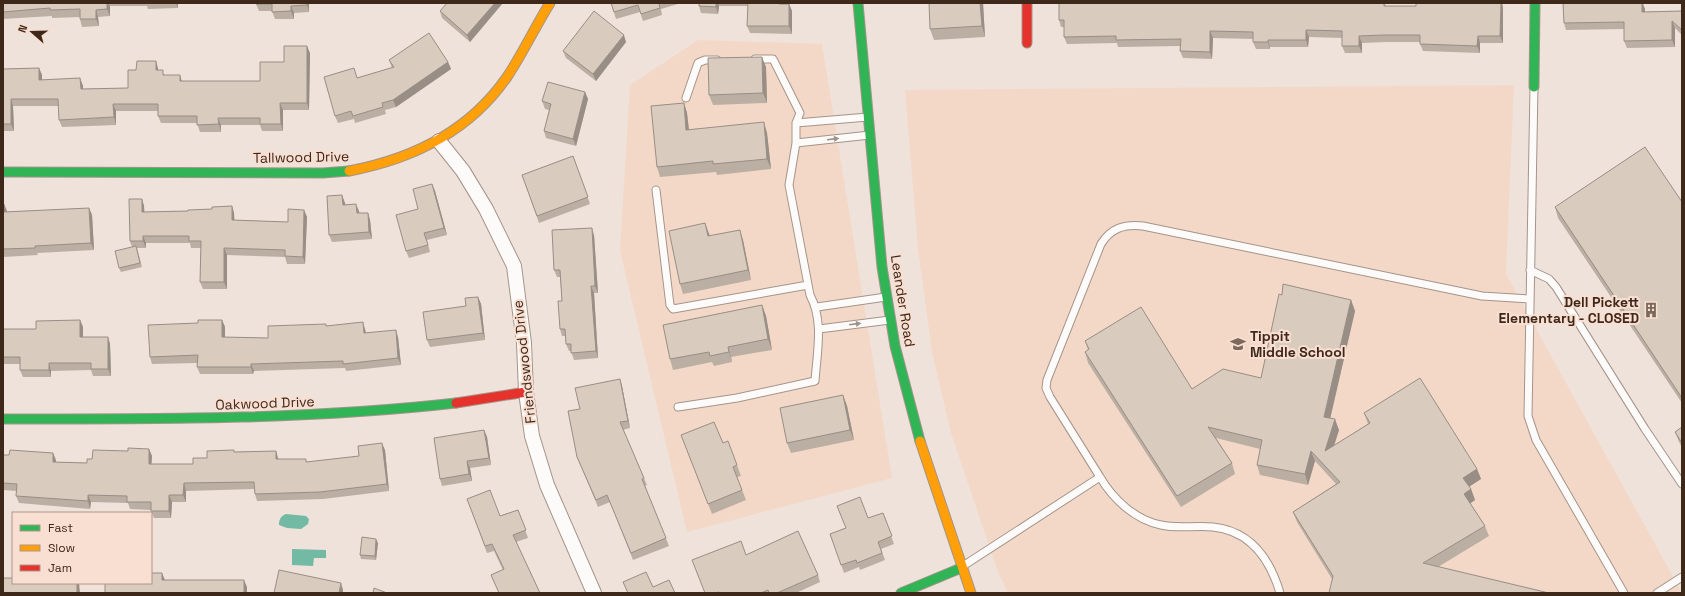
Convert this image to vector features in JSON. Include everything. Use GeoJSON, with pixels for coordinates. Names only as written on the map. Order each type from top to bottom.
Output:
{"type":"FeatureCollection","features":[{"type":"Feature","properties":{"kind":"street","name":"Tallwood Drive"},"geometry":{"type":"LineString","coordinates":[[3,172],[346,171],[370,167],[408,157],[439,141],[467,121],[500,86],[550,3]]}},
{"type":"Feature","properties":{"kind":"street","name":"Leander Road"},"geometry":{"type":"LineString","coordinates":[[858,3],[882,267],[890,320],[916,430],[961,568],[972,593]]}},
{"type":"Feature","properties":{"kind":"street"},"geometry":{"type":"LineString","coordinates":[[1027,3],[1027,43]]}},
{"type":"Feature","properties":{"kind":"street"},"geometry":{"type":"LineString","coordinates":[[1534,87],[1535,3]]}},
{"type":"Feature","properties":{"kind":"street","name":"Friendswood Drive"},"geometry":{"type":"LineString","coordinates":[[439,141],[463,171],[486,209],[514,266],[524,343],[526,392],[536,453],[547,485],[594,593]]}},
{"type":"Feature","properties":{"kind":"street","name":"Oakwood Drive"},"geometry":{"type":"LineString","coordinates":[[3,419],[232,419],[339,415],[475,402],[526,392]]}},
{"type":"Feature","properties":{"kind":"street"},"geometry":{"type":"LineString","coordinates":[[901,593],[961,568]]}},
{"type":"Feature","properties":{"kind":"lane"},"geometry":{"type":"LineString","coordinates":[[678,407],[736,398],[815,381],[819,328],[817,307],[810,294],[789,185],[796,143],[796,123],[800,113],[773,59],[750,60]]}},
{"type":"Feature","properties":{"kind":"lane"},"geometry":{"type":"LineString","coordinates":[[686,98],[698,63],[705,60],[728,60]]}},
{"type":"Feature","properties":{"kind":"lane"},"geometry":{"type":"LineString","coordinates":[[1534,87],[1527,400],[1530,428],[1624,593]]}},
{"type":"Feature","properties":{"kind":"lane"},"geometry":{"type":"LineString","coordinates":[[796,123],[868,117]]}},
{"type":"Feature","properties":{"kind":"lane"},"geometry":{"type":"LineString","coordinates":[[796,143],[870,135]]}},
{"type":"Feature","properties":{"kind":"lane"},"geometry":{"type":"LineString","coordinates":[[656,190],[670,306],[673,309],[808,285]]}},
{"type":"Feature","properties":{"kind":"lane"},"geometry":{"type":"LineString","coordinates":[[1280,593],[1271,568],[1265,557],[1248,539],[1214,527],[1171,527],[1149,521],[1128,509],[1116,499],[1107,490],[1050,397],[1046,388],[1050,369],[1101,244],[1106,236],[1116,228],[1131,225],[1143,226],[1482,296],[1529,299]]}},
{"type":"Feature","properties":{"kind":"lane"},"geometry":{"type":"LineString","coordinates":[[1530,270],[1549,279],[1556,287],[1644,429],[1682,484]]}},
{"type":"Feature","properties":{"kind":"lane"},"geometry":{"type":"LineString","coordinates":[[817,307],[887,296]]}},
{"type":"Feature","properties":{"kind":"lane"},"geometry":{"type":"LineString","coordinates":[[819,328],[890,320]]}},
{"type":"Feature","properties":{"kind":"lane"},"geometry":{"type":"LineString","coordinates":[[961,568],[1100,477]]}},
{"type":"Feature","properties":{"kind":"lane"},"geometry":{"type":"LineString","coordinates":[[1657,593],[1682,577]]}},
{"type":"Feature","properties":{"kind":"shaded area"},"geometry":{"type":"Polygon","coordinates":[[[698,40],[822,44],[892,478],[687,532],[620,251],[630,85],[698,40]]]}},
{"type":"Feature","properties":{"kind":"shaded area","name":"Tippit Middle School"},"geometry":{"type":"Polygon","coordinates":[[[1514,85],[1506,274],[1682,593],[1008,593],[998,572],[951,433],[932,352],[918,249],[905,90],[1514,85]]]}},
{"type":"Feature","properties":{"kind":"shaded area"},"geometry":{"type":"Polygon","coordinates":[[[286,514],[306,516],[309,519],[308,524],[301,529],[287,528],[279,525],[279,521],[286,514]]]}},
{"type":"Feature","properties":{"kind":"shaded area"},"geometry":{"type":"Polygon","coordinates":[[[292,549],[326,550],[326,558],[314,558],[313,566],[292,565],[292,549]]]}},
{"type":"Feature","properties":{"kind":"building"},"geometry":{"type":"Polygon","coordinates":[[[3,3],[107,3],[107,9],[96,10],[96,19],[80,19],[80,9],[50,10],[50,8],[3,12],[3,3]]]}},
{"type":"Feature","properties":{"kind":"building"},"geometry":{"type":"Polygon","coordinates":[[[256,3],[307,3],[307,5],[291,6],[291,11],[272,12],[272,4],[256,3]]]}},
{"type":"Feature","properties":{"kind":"building"},"geometry":{"type":"Polygon","coordinates":[[[447,3],[495,3],[467,35],[440,11],[447,3]]]}},
{"type":"Feature","properties":{"kind":"building"},"geometry":{"type":"Polygon","coordinates":[[[611,3],[659,3],[660,8],[641,14],[638,5],[614,12],[611,3]]]}},
{"type":"Feature","properties":{"kind":"building"},"geometry":{"type":"Polygon","coordinates":[[[699,3],[716,3],[716,7],[699,6],[699,3]]]}},
{"type":"Feature","properties":{"kind":"building"},"geometry":{"type":"Polygon","coordinates":[[[748,3],[789,4],[789,26],[747,26],[748,3]]]}},
{"type":"Feature","properties":{"kind":"building"},"geometry":{"type":"Polygon","coordinates":[[[929,3],[980,3],[982,26],[930,29],[929,3]]]}},
{"type":"Feature","properties":{"kind":"building"},"geometry":{"type":"Polygon","coordinates":[[[1059,3],[1384,3],[1384,6],[1416,6],[1416,3],[1501,3],[1500,36],[1478,36],[1477,46],[1420,44],[1420,35],[1359,36],[1359,46],[1342,46],[1342,31],[1306,30],[1306,40],[1268,40],[1268,42],[1253,42],[1253,32],[1210,31],[1210,52],[1180,51],[1181,39],[1116,40],[1116,36],[1064,37],[1064,20],[1059,20],[1059,3]]]}},
{"type":"Feature","properties":{"kind":"building"},"geometry":{"type":"Polygon","coordinates":[[[1563,3],[1642,3],[1642,12],[1682,11],[1682,30],[1672,21],[1672,40],[1624,41],[1624,22],[1564,23],[1563,3]]]}},
{"type":"Feature","properties":{"kind":"building"},"geometry":{"type":"Polygon","coordinates":[[[594,11],[624,35],[593,74],[563,51],[594,11]]]}},
{"type":"Feature","properties":{"kind":"building"},"geometry":{"type":"Polygon","coordinates":[[[429,33],[448,62],[393,100],[382,103],[383,107],[353,116],[351,111],[335,116],[324,77],[354,68],[357,78],[394,67],[389,60],[429,33]]]}},
{"type":"Feature","properties":{"kind":"building"},"geometry":{"type":"Polygon","coordinates":[[[284,46],[307,46],[307,103],[280,103],[281,124],[260,124],[260,118],[218,118],[219,124],[197,125],[197,116],[158,116],[158,104],[113,104],[114,117],[59,120],[58,99],[11,99],[11,124],[3,124],[3,69],[39,68],[39,80],[80,78],[81,89],[128,88],[128,70],[136,70],[137,61],[156,61],[156,70],[163,70],[163,75],[180,75],[180,81],[260,81],[260,62],[284,62],[284,46]]]}},
{"type":"Feature","properties":{"kind":"building"},"geometry":{"type":"Polygon","coordinates":[[[762,57],[763,93],[709,95],[708,58],[762,57]]]}},
{"type":"Feature","properties":{"kind":"building"},"geometry":{"type":"Polygon","coordinates":[[[548,82],[585,92],[573,139],[544,131],[551,104],[542,101],[548,82]]]}},
{"type":"Feature","properties":{"kind":"building"},"geometry":{"type":"Polygon","coordinates":[[[684,103],[686,130],[764,122],[767,159],[713,164],[713,161],[657,167],[651,106],[684,103]]]}},
{"type":"Feature","properties":{"kind":"building","name":"Dell Pickett Elementary - CLOSED"},"geometry":{"type":"Polygon","coordinates":[[[1645,147],[1682,202],[1682,398],[1555,207],[1645,147]]]}},
{"type":"Feature","properties":{"kind":"building"},"geometry":{"type":"Polygon","coordinates":[[[573,156],[588,197],[537,216],[522,175],[573,156]]]}},
{"type":"Feature","properties":{"kind":"building"},"geometry":{"type":"Polygon","coordinates":[[[432,184],[444,228],[424,233],[428,245],[406,251],[396,215],[418,209],[413,189],[432,184]]]}},
{"type":"Feature","properties":{"kind":"building"},"geometry":{"type":"Polygon","coordinates":[[[342,195],[343,205],[356,204],[357,213],[368,213],[369,232],[329,235],[327,196],[342,195]]]}},
{"type":"Feature","properties":{"kind":"building"},"geometry":{"type":"Polygon","coordinates":[[[129,199],[142,199],[142,212],[188,211],[212,209],[212,207],[232,206],[232,220],[288,222],[288,209],[304,210],[303,257],[285,256],[285,250],[224,248],[224,282],[200,282],[201,241],[189,241],[189,236],[143,236],[143,241],[130,241],[129,199]]]}},
{"type":"Feature","properties":{"kind":"building"},"geometry":{"type":"Polygon","coordinates":[[[3,204],[4,212],[89,208],[91,243],[3,249],[3,204]]]}},
{"type":"Feature","properties":{"kind":"building"},"geometry":{"type":"Polygon","coordinates":[[[705,223],[708,236],[740,230],[748,270],[680,284],[669,231],[705,223]]]}},
{"type":"Feature","properties":{"kind":"building"},"geometry":{"type":"Polygon","coordinates":[[[592,228],[595,286],[591,286],[596,351],[571,353],[571,344],[566,344],[565,329],[560,329],[558,301],[562,301],[560,270],[554,270],[552,230],[592,228]]]}},
{"type":"Feature","properties":{"kind":"building"},"geometry":{"type":"Polygon","coordinates":[[[136,246],[140,263],[119,268],[115,251],[136,246]]]}},
{"type":"Feature","properties":{"kind":"building"},"geometry":{"type":"Polygon","coordinates":[[[1283,284],[1351,300],[1324,417],[1335,419],[1325,451],[1370,423],[1364,413],[1420,378],[1477,469],[1463,478],[1471,489],[1464,494],[1485,526],[1423,563],[1549,593],[1329,593],[1333,576],[1293,512],[1340,482],[1311,451],[1305,474],[1257,465],[1262,440],[1208,427],[1232,463],[1177,496],[1085,352],[1089,349],[1085,341],[1141,307],[1192,389],[1223,369],[1261,378],[1279,294],[1282,295],[1283,284]]]}},
{"type":"Feature","properties":{"kind":"building"},"geometry":{"type":"Polygon","coordinates":[[[478,297],[483,333],[427,340],[423,312],[466,306],[465,298],[478,297]]]}},
{"type":"Feature","properties":{"kind":"building"},"geometry":{"type":"Polygon","coordinates":[[[762,305],[768,339],[728,347],[729,352],[710,356],[709,352],[670,359],[663,325],[762,305]]]}},
{"type":"Feature","properties":{"kind":"building"},"geometry":{"type":"Polygon","coordinates":[[[80,320],[80,337],[108,337],[108,369],[91,369],[91,363],[49,363],[49,370],[20,370],[20,357],[3,357],[3,329],[36,329],[36,321],[80,320]]]}},
{"type":"Feature","properties":{"kind":"building"},"geometry":{"type":"Polygon","coordinates":[[[198,320],[222,320],[222,337],[268,338],[268,326],[326,324],[326,326],[363,322],[364,333],[396,330],[398,358],[343,364],[343,361],[251,364],[251,367],[197,367],[198,355],[150,357],[148,325],[198,323],[198,320]]]}},
{"type":"Feature","properties":{"kind":"building"},"geometry":{"type":"Polygon","coordinates":[[[620,379],[628,421],[620,422],[644,478],[642,479],[666,538],[631,553],[607,495],[596,500],[577,457],[568,411],[580,409],[575,388],[620,379]]]}},
{"type":"Feature","properties":{"kind":"building"},"geometry":{"type":"Polygon","coordinates":[[[843,395],[850,430],[787,443],[780,408],[843,395]]]}},
{"type":"Feature","properties":{"kind":"building"},"geometry":{"type":"Polygon","coordinates":[[[714,422],[723,443],[728,441],[737,465],[733,467],[742,490],[708,504],[681,435],[714,422]]]}},
{"type":"Feature","properties":{"kind":"building"},"geometry":{"type":"Polygon","coordinates":[[[1682,427],[1682,443],[1675,432],[1682,427]]]}},
{"type":"Feature","properties":{"kind":"building"},"geometry":{"type":"Polygon","coordinates":[[[484,430],[489,458],[467,461],[469,474],[440,479],[434,438],[484,430]]]}},
{"type":"Feature","properties":{"kind":"building"},"geometry":{"type":"Polygon","coordinates":[[[382,443],[387,484],[320,492],[255,494],[254,482],[184,483],[183,495],[169,495],[169,511],[151,511],[151,502],[127,502],[127,496],[88,495],[88,501],[16,496],[17,484],[3,483],[3,455],[9,455],[10,450],[53,453],[53,462],[87,463],[87,459],[92,459],[93,450],[128,451],[128,448],[149,449],[149,464],[193,464],[193,458],[207,458],[207,451],[234,450],[234,452],[276,451],[276,459],[306,459],[306,462],[359,456],[358,446],[382,443]]]}},
{"type":"Feature","properties":{"kind":"building"},"geometry":{"type":"Polygon","coordinates":[[[490,490],[500,516],[518,510],[526,530],[513,535],[540,593],[499,593],[491,575],[504,569],[492,544],[485,546],[467,499],[490,490]]]}},
{"type":"Feature","properties":{"kind":"building"},"geometry":{"type":"Polygon","coordinates":[[[860,497],[868,518],[883,513],[892,536],[878,542],[882,553],[857,563],[856,560],[841,565],[830,534],[846,528],[837,506],[860,497]]]}},
{"type":"Feature","properties":{"kind":"building"},"geometry":{"type":"Polygon","coordinates":[[[798,531],[818,575],[777,593],[769,593],[768,590],[761,593],[705,593],[692,560],[741,541],[746,555],[798,531]]]}},
{"type":"Feature","properties":{"kind":"building"},"geometry":{"type":"Polygon","coordinates":[[[362,537],[376,539],[375,556],[360,555],[362,537]]]}},
{"type":"Feature","properties":{"kind":"building"},"geometry":{"type":"Polygon","coordinates":[[[279,570],[341,583],[339,593],[274,593],[279,570]]]}},
{"type":"Feature","properties":{"kind":"building"},"geometry":{"type":"Polygon","coordinates":[[[646,572],[653,587],[669,580],[675,593],[628,593],[623,582],[646,572]]]}},
{"type":"Feature","properties":{"kind":"building"},"geometry":{"type":"Polygon","coordinates":[[[152,573],[162,573],[162,580],[244,580],[244,593],[105,593],[105,584],[152,584],[152,573]]]}},
{"type":"Feature","properties":{"kind":"building"},"geometry":{"type":"Polygon","coordinates":[[[3,578],[12,578],[12,584],[77,584],[77,593],[3,593],[3,578]]]}},
{"type":"Feature","properties":{"kind":"building"},"geometry":{"type":"Polygon","coordinates":[[[374,588],[387,593],[373,593],[374,588]]]}},
{"type":"Feature","properties":{"kind":"traffic: fast"},"geometry":{"type":"LineString","coordinates":[[858,3],[882,267],[895,346],[920,441]]}},
{"type":"Feature","properties":{"kind":"traffic: fast"},"geometry":{"type":"LineString","coordinates":[[1534,87],[1535,3]]}},
{"type":"Feature","properties":{"kind":"traffic: fast"},"geometry":{"type":"LineString","coordinates":[[3,172],[323,173],[349,171]]}},
{"type":"Feature","properties":{"kind":"traffic: fast"},"geometry":{"type":"LineString","coordinates":[[3,419],[286,416],[399,409],[456,403]]}},
{"type":"Feature","properties":{"kind":"traffic: fast"},"geometry":{"type":"LineString","coordinates":[[901,593],[961,568]]}},
{"type":"Feature","properties":{"kind":"traffic: slow"},"geometry":{"type":"LineString","coordinates":[[349,171],[373,166],[417,150],[438,140],[457,128],[475,113],[492,96],[507,77],[550,3]]}},
{"type":"Feature","properties":{"kind":"traffic: slow"},"geometry":{"type":"LineString","coordinates":[[920,441],[971,593]]}},
{"type":"Feature","properties":{"kind":"traffic: jam"},"geometry":{"type":"LineString","coordinates":[[1027,3],[1027,43]]}},
{"type":"Feature","properties":{"kind":"traffic: jam"},"geometry":{"type":"LineString","coordinates":[[456,403],[526,392]]}},
{"type":"Feature","properties":{"kind":"place","name":"Dell Pickett Elementary - CLOSED"},"geometry":{"type":"Point","coordinates":[1651,310]}},
{"type":"Feature","properties":{"kind":"place","name":"Tippit Middle School"},"geometry":{"type":"Point","coordinates":[1238,344]}}]}
